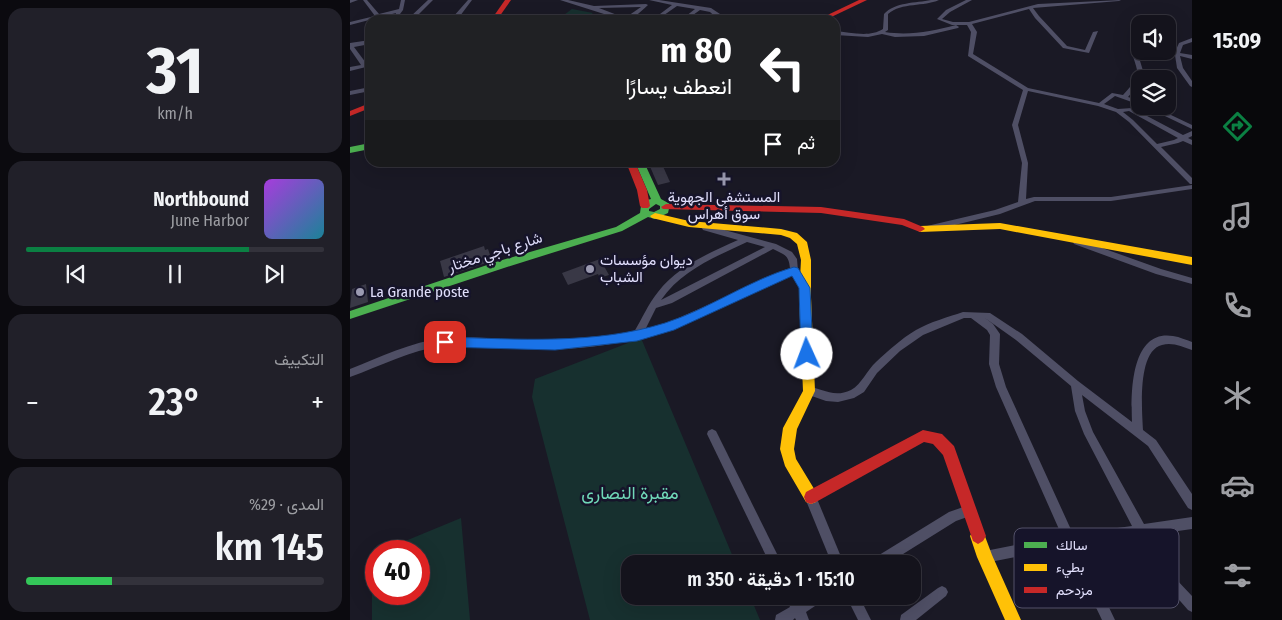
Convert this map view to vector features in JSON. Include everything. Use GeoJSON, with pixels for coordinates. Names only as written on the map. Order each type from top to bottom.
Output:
{"type":"FeatureCollection","features":[{"type":"Feature","properties":{"kind":"street"},"geometry":{"type":"LineString","coordinates":[[350,2],[356,0]]}},
{"type":"Feature","properties":{"kind":"street"},"geometry":{"type":"LineString","coordinates":[[365,0],[377,15]]}},
{"type":"Feature","properties":{"kind":"street"},"geometry":{"type":"LineString","coordinates":[[398,15],[403,0]]}},
{"type":"Feature","properties":{"kind":"street"},"geometry":{"type":"LineString","coordinates":[[416,15],[431,0]]}},
{"type":"Feature","properties":{"kind":"street"},"geometry":{"type":"LineString","coordinates":[[458,15],[470,0]]}},
{"type":"Feature","properties":{"kind":"street"},"geometry":{"type":"LineString","coordinates":[[498,15],[508,0]]}},
{"type":"Feature","properties":{"kind":"street"},"geometry":{"type":"LineString","coordinates":[[562,0],[576,1],[614,15]]}},
{"type":"Feature","properties":{"kind":"street"},"geometry":{"type":"LineString","coordinates":[[633,15],[651,0],[714,12]]}},
{"type":"Feature","properties":{"kind":"street"},"geometry":{"type":"LineString","coordinates":[[666,0],[714,12],[717,15]]}},
{"type":"Feature","properties":{"kind":"street"},"geometry":{"type":"LineString","coordinates":[[690,5],[697,0]]}},
{"type":"Feature","properties":{"kind":"street"},"geometry":{"type":"LineString","coordinates":[[831,15],[864,0]]}},
{"type":"Feature","properties":{"kind":"street"},"geometry":{"type":"LineString","coordinates":[[882,33],[886,28],[886,12],[891,9],[937,0]]}},
{"type":"Feature","properties":{"kind":"street"},"geometry":{"type":"LineString","coordinates":[[970,0],[948,11],[939,18],[950,23],[970,25]]}},
{"type":"Feature","properties":{"kind":"street"},"geometry":{"type":"LineString","coordinates":[[840,33],[915,34],[970,25],[1030,7],[1119,0]]}},
{"type":"Feature","properties":{"kind":"street"},"geometry":{"type":"LineString","coordinates":[[592,7],[646,5]]}},
{"type":"Feature","properties":{"kind":"street"},"geometry":{"type":"LineString","coordinates":[[661,15],[675,5]]}},
{"type":"Feature","properties":{"kind":"street"},"geometry":{"type":"LineString","coordinates":[[1030,7],[1037,17],[1067,48],[1087,52],[1096,32]]}},
{"type":"Feature","properties":{"kind":"street"},"geometry":{"type":"LineString","coordinates":[[690,15],[698,9]]}},
{"type":"Feature","properties":{"kind":"street"},"geometry":{"type":"LineString","coordinates":[[382,15],[401,10]]}},
{"type":"Feature","properties":{"kind":"street"},"geometry":{"type":"LineString","coordinates":[[350,24],[365,20]]}},
{"type":"Feature","properties":{"kind":"street"},"geometry":{"type":"LineString","coordinates":[[970,25],[974,32],[970,56],[1026,89],[1100,105],[1118,111],[1192,182]]}},
{"type":"Feature","properties":{"kind":"street"},"geometry":{"type":"LineString","coordinates":[[1192,40],[1181,44],[1177,54],[1180,68],[1192,85]]}},
{"type":"Feature","properties":{"kind":"street"},"geometry":{"type":"LineString","coordinates":[[350,46],[365,43]]}},
{"type":"Feature","properties":{"kind":"street"},"geometry":{"type":"LineString","coordinates":[[350,46],[365,63]]}},
{"type":"Feature","properties":{"kind":"street"},"geometry":{"type":"LineString","coordinates":[[1177,54],[1192,57]]}},
{"type":"Feature","properties":{"kind":"street"},"geometry":{"type":"LineString","coordinates":[[1124,97],[1140,78],[1141,74],[1137,60]]}},
{"type":"Feature","properties":{"kind":"street"},"geometry":{"type":"LineString","coordinates":[[350,69],[365,65]]}},
{"type":"Feature","properties":{"kind":"street"},"geometry":{"type":"LineString","coordinates":[[1022,203],[1025,162],[1015,126],[1026,89]]}},
{"type":"Feature","properties":{"kind":"street"},"geometry":{"type":"LineString","coordinates":[[350,93],[365,90]]}},
{"type":"Feature","properties":{"kind":"street"},"geometry":{"type":"LineString","coordinates":[[1100,105],[1113,94],[1131,100]]}},
{"type":"Feature","properties":{"kind":"street"},"geometry":{"type":"LineString","coordinates":[[350,114],[365,107]]}},
{"type":"Feature","properties":{"kind":"street"},"geometry":{"type":"LineString","coordinates":[[1118,111],[1127,109],[1131,110]]}},
{"type":"Feature","properties":{"kind":"street"},"geometry":{"type":"LineString","coordinates":[[1142,115],[1192,143]]}},
{"type":"Feature","properties":{"kind":"street"},"geometry":{"type":"LineString","coordinates":[[1166,115],[1192,127]]}},
{"type":"Feature","properties":{"kind":"street"},"geometry":{"type":"LineString","coordinates":[[1156,146],[1176,142],[1192,133]]}},
{"type":"Feature","properties":{"kind":"street"},"geometry":{"type":"LineString","coordinates":[[350,145],[365,143]]}},
{"type":"Feature","properties":{"kind":"street"},"geometry":{"type":"LineString","coordinates":[[350,150],[365,147]]}},
{"type":"Feature","properties":{"kind":"street"},"geometry":{"type":"LineString","coordinates":[[632,167],[649,212],[773,246],[793,258],[794,271],[804,288],[809,391],[790,428],[787,449],[790,460],[811,498],[834,555]]}},
{"type":"Feature","properties":{"kind":"street"},"geometry":{"type":"LineString","coordinates":[[642,167],[661,204],[813,210],[904,222],[922,230],[1000,226],[1192,261]]}},
{"type":"Feature","properties":{"kind":"street"},"geometry":{"type":"LineString","coordinates":[[922,230],[997,212],[1034,199],[1111,200],[1192,187]]}},
{"type":"Feature","properties":{"kind":"street","name":"شارع باجي مختار"},"geometry":{"type":"LineString","coordinates":[[350,315],[503,264],[619,229],[636,222],[649,212],[662,213],[661,204]]}},
{"type":"Feature","properties":{"kind":"street"},"geometry":{"type":"LineString","coordinates":[[689,224],[760,229],[781,232],[798,238],[804,248],[806,260],[805,297]]}},
{"type":"Feature","properties":{"kind":"street"},"geometry":{"type":"LineString","coordinates":[[1062,237],[1159,272],[1192,281]]}},
{"type":"Feature","properties":{"kind":"street"},"geometry":{"type":"LineString","coordinates":[[637,336],[653,306],[665,289],[676,278],[703,260],[746,238]]}},
{"type":"Feature","properties":{"kind":"street"},"geometry":{"type":"LineString","coordinates":[[653,306],[670,301],[773,246]]}},
{"type":"Feature","properties":{"kind":"street"},"geometry":{"type":"LineString","coordinates":[[350,373],[431,344],[460,341],[555,345],[637,336],[670,326],[794,271]]}},
{"type":"Feature","properties":{"kind":"street"},"geometry":{"type":"LineString","coordinates":[[809,391],[826,398],[850,395],[861,389],[882,362],[912,337],[953,318],[972,314],[987,315],[995,319],[1156,448],[1192,504]]}},
{"type":"Feature","properties":{"kind":"street"},"geometry":{"type":"LineString","coordinates":[[972,314],[990,327],[995,334],[994,364],[1001,387],[1065,528]]}},
{"type":"Feature","properties":{"kind":"street"},"geometry":{"type":"LineString","coordinates":[[1138,432],[1137,391],[1144,354],[1149,346],[1160,339],[1178,340],[1192,346]]}},
{"type":"Feature","properties":{"kind":"street"},"geometry":{"type":"LineString","coordinates":[[1075,384],[1080,411],[1089,434],[1140,528]]}},
{"type":"Feature","properties":{"kind":"street"},"geometry":{"type":"LineString","coordinates":[[712,434],[772,555]]}},
{"type":"Feature","properties":{"kind":"street"},"geometry":{"type":"LineString","coordinates":[[811,498],[923,436],[930,435],[938,438],[949,451],[985,557],[1013,620]]}},
{"type":"Feature","properties":{"kind":"street"},"geometry":{"type":"LineString","coordinates":[[890,555],[953,516],[969,511]]}},
{"type":"Feature","properties":{"kind":"street"},"geometry":{"type":"LineString","coordinates":[[1156,528],[1192,523]]}},
{"type":"Feature","properties":{"kind":"street"},"geometry":{"type":"LineString","coordinates":[[985,557],[1014,551]]}},
{"type":"Feature","properties":{"kind":"street"},"geometry":{"type":"LineString","coordinates":[[906,620],[942,592]]}},
{"type":"Feature","properties":{"kind":"street"},"geometry":{"type":"LineString","coordinates":[[1179,592],[1192,606]]}},
{"type":"Feature","properties":{"kind":"street"},"geometry":{"type":"LineString","coordinates":[[781,620],[801,615],[811,605]]}},
{"type":"Feature","properties":{"kind":"street"},"geometry":{"type":"LineString","coordinates":[[857,605],[865,620]]}},
{"type":"Feature","properties":{"kind":"street"},"geometry":{"type":"LineString","coordinates":[[1103,608],[1109,620]]}},
{"type":"Feature","properties":{"kind":"green space"},"geometry":{"type":"Polygon","coordinates":[[[572,9],[593,13],[590,15],[564,15],[572,9]]]}},
{"type":"Feature","properties":{"kind":"green space","name":"مقبرة النصارى"},"geometry":{"type":"Polygon","coordinates":[[[641,338],[732,555],[621,555],[621,605],[754,605],[760,620],[590,620],[532,397],[535,379],[641,338]]]}},
{"type":"Feature","properties":{"kind":"green space"},"geometry":{"type":"Polygon","coordinates":[[[461,518],[470,620],[372,620],[372,605],[430,605],[430,540],[408,540],[461,518]]]}},
{"type":"Feature","properties":{"kind":"building"},"geometry":{"type":"Polygon","coordinates":[[[650,167],[663,167],[670,182],[658,185],[650,167]]]}},
{"type":"Feature","properties":{"kind":"building"},"geometry":{"type":"Polygon","coordinates":[[[484,246],[485,250],[488,249],[492,261],[444,277],[440,261],[484,246]]]}},
{"type":"Feature","properties":{"kind":"building","name":"ديوان مؤسسات الشباب"},"geometry":{"type":"Polygon","coordinates":[[[600,259],[609,275],[600,278],[598,274],[568,285],[562,273],[600,259]]]}},
{"type":"Feature","properties":{"kind":"building","name":"La Grande poste"},"geometry":{"type":"Polygon","coordinates":[[[366,284],[368,302],[350,308],[352,289],[366,284]]]}},
{"type":"Feature","properties":{"kind":"traffic: fast"},"geometry":{"type":"LineString","coordinates":[[350,150],[365,147]]}},
{"type":"Feature","properties":{"kind":"traffic: fast"},"geometry":{"type":"LineString","coordinates":[[641,167],[657,201]]}},
{"type":"Feature","properties":{"kind":"traffic: fast"},"geometry":{"type":"LineString","coordinates":[[657,201],[665,204],[665,211],[655,216],[645,213],[644,208],[650,202],[657,201]]}},
{"type":"Feature","properties":{"kind":"traffic: fast"},"geometry":{"type":"LineString","coordinates":[[350,315],[503,264],[619,229],[647,214]]}},
{"type":"Feature","properties":{"kind":"traffic: slow"},"geometry":{"type":"LineString","coordinates":[[655,216],[689,224],[781,232],[793,235],[802,242],[806,260],[805,297],[809,391],[790,428],[787,449],[790,461],[811,497]]}},
{"type":"Feature","properties":{"kind":"traffic: slow"},"geometry":{"type":"LineString","coordinates":[[920,229],[1000,226],[1192,261]]}},
{"type":"Feature","properties":{"kind":"traffic: slow"},"geometry":{"type":"LineString","coordinates":[[978,536],[985,557],[1013,620]]}},
{"type":"Feature","properties":{"kind":"traffic: jam"},"geometry":{"type":"LineString","coordinates":[[498,15],[508,0]]}},
{"type":"Feature","properties":{"kind":"traffic: jam"},"geometry":{"type":"LineString","coordinates":[[831,15],[864,0]]}},
{"type":"Feature","properties":{"kind":"traffic: jam"},"geometry":{"type":"LineString","coordinates":[[350,114],[365,107]]}},
{"type":"Feature","properties":{"kind":"traffic: jam"},"geometry":{"type":"LineString","coordinates":[[632,167],[642,190],[645,206]]}},
{"type":"Feature","properties":{"kind":"traffic: jam"},"geometry":{"type":"LineString","coordinates":[[666,207],[821,210],[904,222],[920,229]]}},
{"type":"Feature","properties":{"kind":"traffic: jam"},"geometry":{"type":"LineString","coordinates":[[811,497],[923,436],[937,438],[949,451],[978,536]]}},
{"type":"Feature","properties":{"kind":"place","name":"المستشفى الجهوية سوق أهراس"},"geometry":{"type":"Point","coordinates":[724,179]}},
{"type":"Feature","properties":{"kind":"place","name":"ديوان مؤسسات الشباب"},"geometry":{"type":"Point","coordinates":[590,269]}},
{"type":"Feature","properties":{"kind":"place","name":"La Grande poste"},"geometry":{"type":"Point","coordinates":[360,292]}},
{"type":"Feature","properties":{"kind":"route"},"geometry":{"type":"LineString","coordinates":[[445,342],[555,345],[637,336],[670,326],[794,271],[804,288],[807,354]]}}]}
